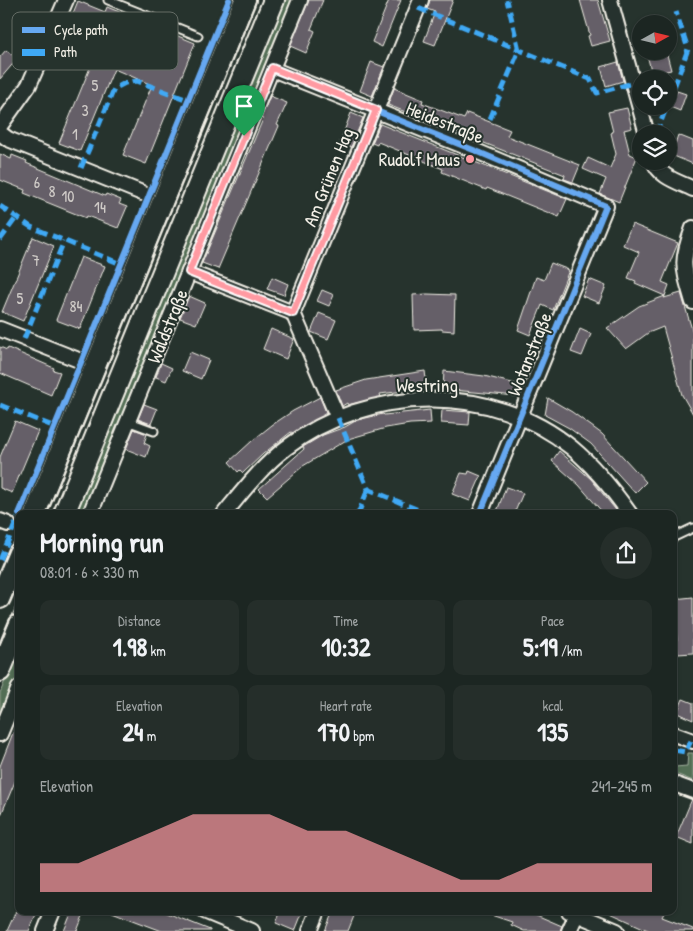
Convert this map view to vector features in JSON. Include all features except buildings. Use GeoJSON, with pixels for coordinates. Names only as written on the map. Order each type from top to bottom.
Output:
{"type":"FeatureCollection","features":[{"type":"Feature","properties":{"kind":"main road"},"geometry":{"type":"LineString","coordinates":[[37,510],[245,0]]}},
{"type":"Feature","properties":{"kind":"main road","name":"Waldstraße"},"geometry":{"type":"LineString","coordinates":[[66,510],[274,0]]}},
{"type":"Feature","properties":{"kind":"main road"},"geometry":{"type":"LineString","coordinates":[[0,598],[15,562]]}},
{"type":"Feature","properties":{"kind":"main road"},"geometry":{"type":"LineString","coordinates":[[0,671],[15,635]]}},
{"type":"Feature","properties":{"kind":"street"},"geometry":{"type":"LineString","coordinates":[[61,12],[66,0]]}},
{"type":"Feature","properties":{"kind":"street","name":"Waldstraße"},"geometry":{"type":"LineString","coordinates":[[92,510],[300,0]]}},
{"type":"Feature","properties":{"kind":"street","name":"Am Grünen Hag"},"geometry":{"type":"LineString","coordinates":[[293,313],[421,0]]}},
{"type":"Feature","properties":{"kind":"street"},"geometry":{"type":"LineString","coordinates":[[610,0],[645,125]]}},
{"type":"Feature","properties":{"kind":"street","name":"Heidestraße"},"geometry":{"type":"LineString","coordinates":[[272,68],[606,206]]}},
{"type":"Feature","properties":{"kind":"street"},"geometry":{"type":"LineString","coordinates":[[0,126],[29,85],[36,70]]}},
{"type":"Feature","properties":{"kind":"street"},"geometry":{"type":"LineString","coordinates":[[0,132],[8,139],[142,193]]}},
{"type":"Feature","properties":{"kind":"street"},"geometry":{"type":"LineString","coordinates":[[658,170],[661,174],[693,189]]}},
{"type":"Feature","properties":{"kind":"street","name":"Wotanstraße"},"geometry":{"type":"LineString","coordinates":[[482,510],[606,206]]}},
{"type":"Feature","properties":{"kind":"street"},"geometry":{"type":"LineString","coordinates":[[693,228],[684,252],[684,271],[693,302]]}},
{"type":"Feature","properties":{"kind":"street"},"geometry":{"type":"LineString","coordinates":[[189,272],[293,313],[338,418]]}},
{"type":"Feature","properties":{"kind":"street"},"geometry":{"type":"LineString","coordinates":[[0,329],[76,359]]}},
{"type":"Feature","properties":{"kind":"street","name":"Westring"},"geometry":{"type":"LineString","coordinates":[[227,510],[266,465],[309,432],[338,418],[369,407],[400,401],[432,400],[473,404],[495,409],[547,432],[572,448],[598,473],[627,510]]}},
{"type":"Feature","properties":{"kind":"street"},"geometry":{"type":"LineString","coordinates":[[0,734],[15,698]]}},
{"type":"Feature","properties":{"kind":"street"},"geometry":{"type":"LineString","coordinates":[[677,735],[693,741]]}},
{"type":"Feature","properties":{"kind":"street"},"geometry":{"type":"LineString","coordinates":[[677,785],[693,792]]}},
{"type":"Feature","properties":{"kind":"street"},"geometry":{"type":"LineString","coordinates":[[45,931],[51,915]]}},
{"type":"Feature","properties":{"kind":"street"},"geometry":{"type":"LineString","coordinates":[[214,915],[252,931]]}},
{"type":"Feature","properties":{"kind":"street"},"geometry":{"type":"LineString","coordinates":[[310,931],[316,915]]}},
{"type":"Feature","properties":{"kind":"street"},"geometry":{"type":"LineString","coordinates":[[570,931],[574,915]]}},
{"type":"Feature","properties":{"kind":"street"},"geometry":{"type":"LineString","coordinates":[[581,915],[616,931]]}},
{"type":"Feature","properties":{"kind":"lane"},"geometry":{"type":"LineString","coordinates":[[108,0],[138,12]]}},
{"type":"Feature","properties":{"kind":"lane"},"geometry":{"type":"LineString","coordinates":[[178,28],[198,36]]}},
{"type":"Feature","properties":{"kind":"lane"},"geometry":{"type":"LineString","coordinates":[[128,421],[154,431]]}},
{"type":"Feature","properties":{"kind":"lane"},"geometry":{"type":"LineString","coordinates":[[677,536],[693,528]]}},
{"type":"Feature","properties":{"kind":"green space"},"geometry":{"type":"Polygon","coordinates":[[[284,0],[295,0],[87,510],[75,510],[284,0]]]}},
{"type":"Feature","properties":{"kind":"green space"},"geometry":{"type":"Polygon","coordinates":[[[211,53],[209,70],[30,510],[24,510],[211,53]]]}},
{"type":"Feature","properties":{"kind":"green space"},"geometry":{"type":"Polygon","coordinates":[[[15,657],[15,685],[0,721],[0,693],[15,657]]]}},
{"type":"Feature","properties":{"kind":"green space"},"geometry":{"type":"Polygon","coordinates":[[[688,753],[693,753],[693,781],[677,774],[677,767],[687,766],[688,753]]]}},
{"type":"Feature","properties":{"kind":"tram line"},"geometry":{"type":"LineString","coordinates":[[48,510],[256,0]]}},
{"type":"Feature","properties":{"kind":"tram line"},"geometry":{"type":"LineString","coordinates":[[7,607],[15,588]]}},
{"type":"Feature","properties":{"kind":"tram line"},"geometry":{"type":"LineString","coordinates":[[0,645],[15,609]]}},
{"type":"Feature","properties":{"kind":"marked path"},"geometry":{"type":"LineString","coordinates":[[490,119],[519,50],[507,0]]}},
{"type":"Feature","properties":{"kind":"marked path"},"geometry":{"type":"LineString","coordinates":[[418,8],[590,79],[597,93],[632,83]]}},
{"type":"Feature","properties":{"kind":"marked path"},"geometry":{"type":"LineString","coordinates":[[676,12],[688,49],[677,79]]}},
{"type":"Feature","properties":{"kind":"marked path"},"geometry":{"type":"LineString","coordinates":[[81,168],[114,89],[125,83],[137,81],[188,100]]}},
{"type":"Feature","properties":{"kind":"marked path"},"geometry":{"type":"LineString","coordinates":[[660,125],[663,115]]}},
{"type":"Feature","properties":{"kind":"marked path"},"geometry":{"type":"LineString","coordinates":[[0,206],[31,227],[121,264]]}},
{"type":"Feature","properties":{"kind":"marked path"},"geometry":{"type":"LineString","coordinates":[[0,240],[16,218]]}},
{"type":"Feature","properties":{"kind":"marked path"},"geometry":{"type":"LineString","coordinates":[[24,339],[64,241]]}},
{"type":"Feature","properties":{"kind":"marked path"},"geometry":{"type":"LineString","coordinates":[[0,405],[55,427]]}},
{"type":"Feature","properties":{"kind":"marked path"},"geometry":{"type":"LineString","coordinates":[[338,418],[368,489],[418,510]]}},
{"type":"Feature","properties":{"kind":"marked path"},"geometry":{"type":"LineString","coordinates":[[360,510],[368,489]]}},
{"type":"Feature","properties":{"kind":"marked path"},"geometry":{"type":"LineString","coordinates":[[0,560],[15,524]]}},
{"type":"Feature","properties":{"kind":"marked path"},"geometry":{"type":"LineString","coordinates":[[677,751],[685,752],[691,741]]}},
{"type":"Feature","properties":{"kind":"cycle path"},"geometry":{"type":"LineString","coordinates":[[21,510],[229,0]]}},
{"type":"Feature","properties":{"kind":"cycle path"},"geometry":{"type":"LineString","coordinates":[[272,69],[476,151],[606,206],[482,510]]}},
{"type":"Feature","properties":{"kind":"place","name":"Rudolf Maus"},"geometry":{"type":"Point","coordinates":[470,159]}},
{"type":"Feature","properties":{"kind":"route"},"geometry":{"type":"LineString","coordinates":[[272,68],[376,110],[293,313],[189,272],[244,136],[272,68]]}}]}
